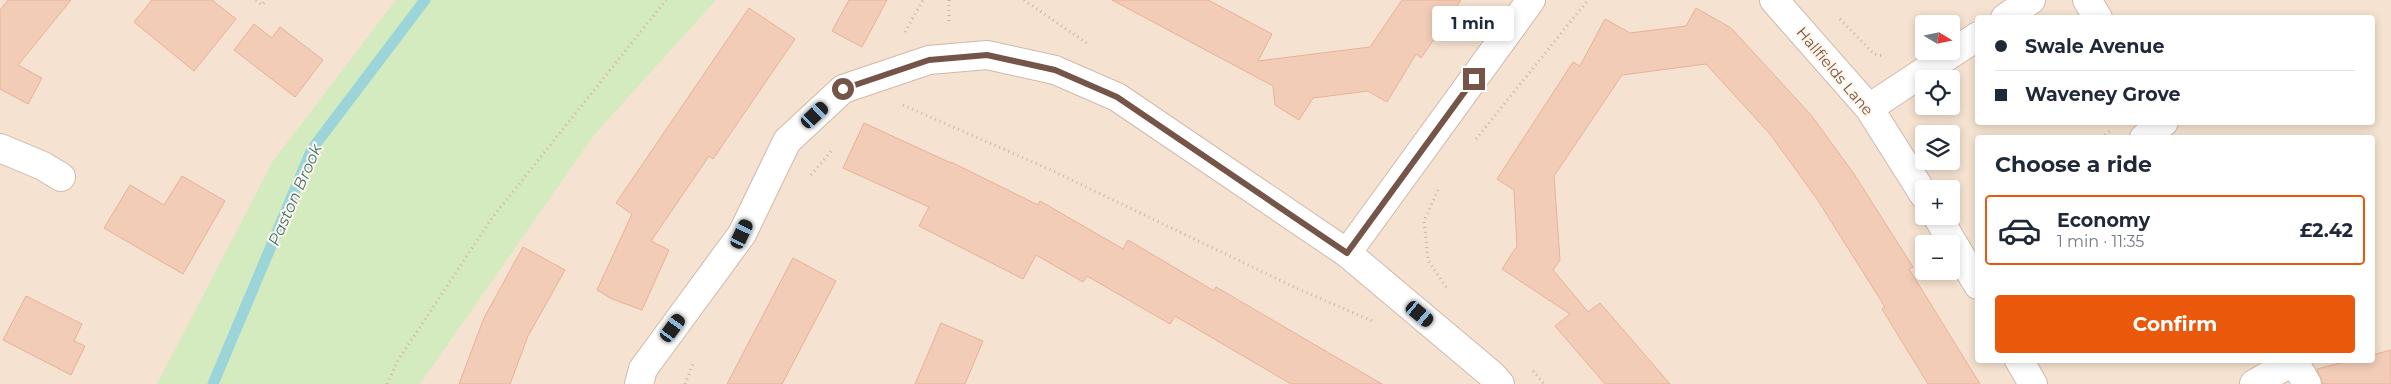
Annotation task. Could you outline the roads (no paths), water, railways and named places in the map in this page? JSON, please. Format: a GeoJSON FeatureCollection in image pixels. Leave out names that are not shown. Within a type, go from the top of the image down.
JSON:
{"type":"FeatureCollection","features":[{"type":"Feature","properties":{"kind":"street"},"geometry":{"type":"LineString","coordinates":[[1347,253],[1531,0]]}},
{"type":"Feature","properties":{"kind":"street","name":"Hallfields Lane"},"geometry":{"type":"LineString","coordinates":[[1774,0],[1869,108],[1915,181]]}},
{"type":"Feature","properties":{"kind":"street"},"geometry":{"type":"LineString","coordinates":[[2009,15],[2031,0]]}},
{"type":"Feature","properties":{"kind":"street"},"geometry":{"type":"LineString","coordinates":[[2087,0],[2096,15]]}},
{"type":"Feature","properties":{"kind":"street"},"geometry":{"type":"LineString","coordinates":[[1869,108],[1975,38]]}},
{"type":"Feature","properties":{"kind":"street"},"geometry":{"type":"LineString","coordinates":[[639,384],[643,369],[742,234],[787,142],[843,89],[929,60],[987,55],[1055,70],[1117,97],[1347,253],[1492,375],[1500,384]]}},
{"type":"Feature","properties":{"kind":"street"},"geometry":{"type":"LineString","coordinates":[[2148,135],[2161,125]]}},
{"type":"Feature","properties":{"kind":"street"},"geometry":{"type":"LineString","coordinates":[[0,148],[43,166],[61,177]]}},
{"type":"Feature","properties":{"kind":"street"},"geometry":{"type":"LineString","coordinates":[[1943,225],[1974,268]]}},
{"type":"Feature","properties":{"kind":"street"},"geometry":{"type":"LineString","coordinates":[[2021,363],[2033,384]]}},
{"type":"Feature","properties":{"kind":"street"},"geometry":{"type":"LineString","coordinates":[[2254,384],[2291,363]]}},
{"type":"Feature","properties":{"kind":"street"},"geometry":{"type":"LineString","coordinates":[[2295,363],[2307,384]]}},
{"type":"Feature","properties":{"kind":"waterway","name":"Paston Brook"},"geometry":{"type":"LineString","coordinates":[[213,384],[312,149],[425,0]]}}]}
